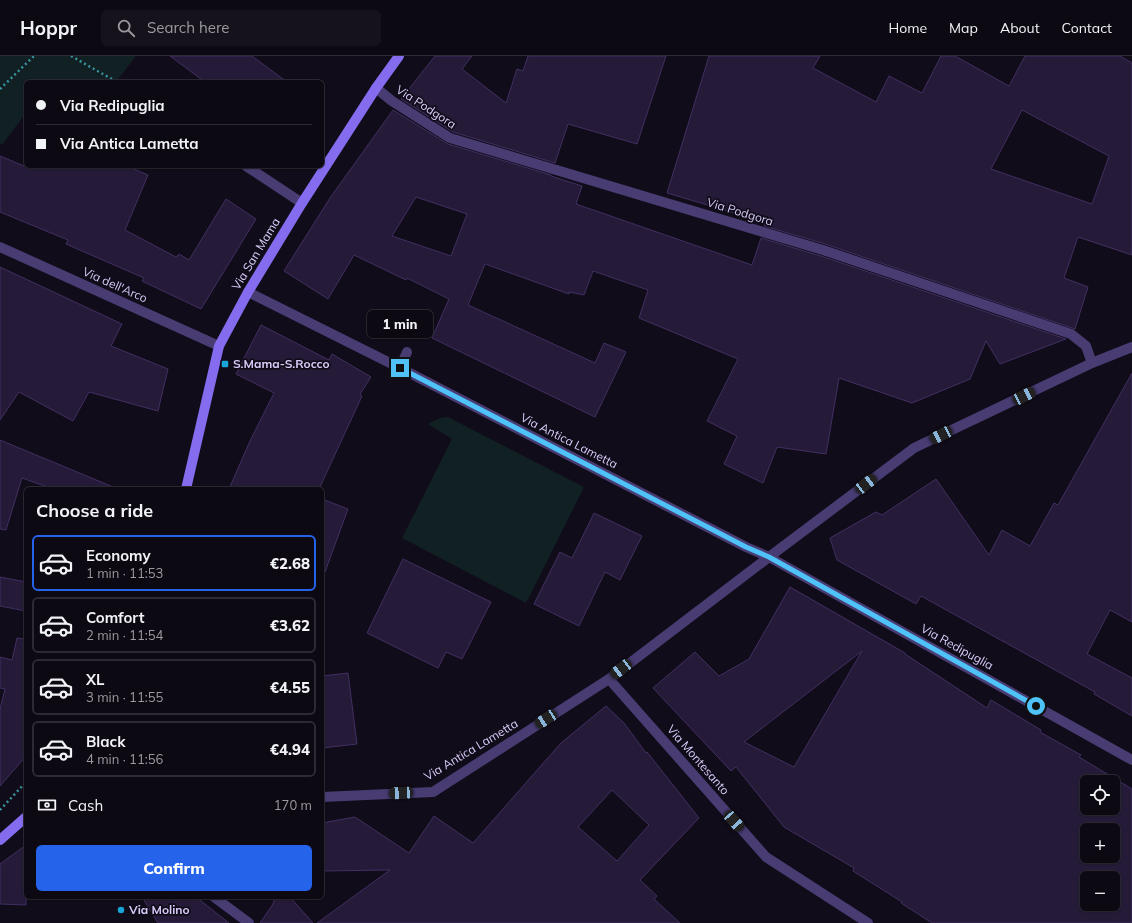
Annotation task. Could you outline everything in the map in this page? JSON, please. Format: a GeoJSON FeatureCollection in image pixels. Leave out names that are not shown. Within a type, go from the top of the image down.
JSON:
{"type":"FeatureCollection","features":[{"type":"Feature","properties":{"kind":"street","name":"Via San Mama"},"geometry":{"type":"LineString","coordinates":[[186,487],[219,346],[248,292],[302,203],[376,88],[399,56]]}},
{"type":"Feature","properties":{"kind":"street","name":"Via Podgora"},"geometry":{"type":"LineString","coordinates":[[376,88],[392,101],[450,138],[823,250],[1071,334],[1086,346],[1092,363]]}},
{"type":"Feature","properties":{"kind":"street"},"geometry":{"type":"LineString","coordinates":[[249,168],[302,203]]}},
{"type":"Feature","properties":{"kind":"street","name":"Via dell'Arco"},"geometry":{"type":"LineString","coordinates":[[0,247],[219,346]]}},
{"type":"Feature","properties":{"kind":"street","name":"Via Antica Lametta"},"geometry":{"type":"LineString","coordinates":[[248,292],[400,368],[746,547],[769,557]]}},
{"type":"Feature","properties":{"kind":"street","name":"Via Antica Lametta"},"geometry":{"type":"LineString","coordinates":[[324,797],[433,792],[609,679],[914,448],[1092,363],[1132,347]]}},
{"type":"Feature","properties":{"kind":"street"},"geometry":{"type":"LineString","coordinates":[[400,368],[407,352]]}},
{"type":"Feature","properties":{"kind":"street","name":"Via Redipuglia"},"geometry":{"type":"LineString","coordinates":[[769,557],[1132,760]]}},
{"type":"Feature","properties":{"kind":"street","name":"Via Montesanto"},"geometry":{"type":"LineString","coordinates":[[609,679],[766,857],[868,923]]}},
{"type":"Feature","properties":{"kind":"street"},"geometry":{"type":"LineString","coordinates":[[0,840],[24,819]]}},
{"type":"Feature","properties":{"kind":"street"},"geometry":{"type":"LineString","coordinates":[[217,899],[249,923]]}},
{"type":"Feature","properties":{"kind":"path"},"geometry":{"type":"LineString","coordinates":[[0,89],[34,56]]}},
{"type":"Feature","properties":{"kind":"path"},"geometry":{"type":"LineString","coordinates":[[71,56],[113,80]]}},
{"type":"Feature","properties":{"kind":"path"},"geometry":{"type":"LineString","coordinates":[[0,810],[24,784]]}},
{"type":"Feature","properties":{"kind":"shaded area"},"geometry":{"type":"Polygon","coordinates":[[[0,56],[136,56],[118,80],[24,80],[24,116],[2,145],[0,143],[0,56]]]}},
{"type":"Feature","properties":{"kind":"shaded area"},"geometry":{"type":"Polygon","coordinates":[[[448,417],[584,487],[526,603],[402,538],[452,439],[428,424],[440,418],[448,417]]]}},
{"type":"Feature","properties":{"kind":"building"},"geometry":{"type":"Polygon","coordinates":[[[170,56],[252,56],[284,80],[202,80],[170,56]]]}},
{"type":"Feature","properties":{"kind":"building"},"geometry":{"type":"Polygon","coordinates":[[[435,56],[472,56],[462,69],[506,103],[517,69],[523,71],[528,56],[666,56],[637,144],[568,124],[555,163],[453,132],[401,99],[435,56]]]}},
{"type":"Feature","properties":{"kind":"building"},"geometry":{"type":"Polygon","coordinates":[[[709,56],[820,56],[813,68],[876,102],[889,76],[922,93],[941,56],[955,56],[1009,86],[1025,56],[1120,56],[1132,63],[1132,255],[1078,237],[1064,278],[1088,287],[1075,329],[825,244],[764,226],[765,222],[667,193],[709,56]],[[1022,110],[991,169],[1092,204],[1109,156],[1022,110]]]}},
{"type":"Feature","properties":{"kind":"building"},"geometry":{"type":"Polygon","coordinates":[[[393,110],[448,144],[551,175],[582,186],[576,204],[752,265],[761,238],[821,256],[1066,339],[1000,364],[986,341],[970,379],[912,403],[839,378],[826,454],[777,447],[763,483],[724,464],[737,436],[707,421],[738,359],[639,318],[648,290],[593,271],[584,295],[569,292],[569,294],[485,264],[468,305],[595,363],[604,343],[626,352],[595,417],[432,338],[449,299],[407,278],[406,280],[354,255],[328,299],[284,271],[330,198],[393,110]],[[416,197],[392,236],[451,256],[467,214],[416,197]]]}},
{"type":"Feature","properties":{"kind":"building"},"geometry":{"type":"Polygon","coordinates":[[[0,156],[24,166],[24,168],[132,168],[148,175],[125,230],[176,257],[179,254],[189,260],[226,199],[256,219],[201,309],[142,281],[144,278],[66,244],[68,240],[0,212],[0,156]]]}},
{"type":"Feature","properties":{"kind":"building"},"geometry":{"type":"Polygon","coordinates":[[[0,267],[122,324],[111,346],[168,369],[158,411],[89,392],[73,421],[19,392],[0,420],[0,267]]]}},
{"type":"Feature","properties":{"kind":"building"},"geometry":{"type":"Polygon","coordinates":[[[261,325],[329,360],[332,354],[371,377],[360,394],[362,396],[320,487],[230,487],[250,441],[274,393],[236,374],[261,325]]]}},
{"type":"Feature","properties":{"kind":"building"},"geometry":{"type":"Polygon","coordinates":[[[1132,373],[1132,622],[1110,610],[1087,654],[1132,678],[1132,716],[1094,694],[1095,692],[921,596],[916,604],[837,560],[830,538],[876,512],[882,515],[936,479],[989,555],[1002,530],[1030,546],[1054,503],[1058,505],[1132,373]]]}},
{"type":"Feature","properties":{"kind":"building"},"geometry":{"type":"Polygon","coordinates":[[[0,440],[113,487],[47,487],[22,478],[6,530],[0,529],[0,440]]]}},
{"type":"Feature","properties":{"kind":"building"},"geometry":{"type":"Polygon","coordinates":[[[324,500],[348,509],[324,572],[324,500]]]}},
{"type":"Feature","properties":{"kind":"building"},"geometry":{"type":"Polygon","coordinates":[[[594,513],[642,536],[620,580],[605,572],[579,626],[534,604],[560,552],[572,558],[594,513]]]}},
{"type":"Feature","properties":{"kind":"building"},"geometry":{"type":"Polygon","coordinates":[[[403,559],[491,602],[462,659],[446,652],[438,668],[367,633],[403,559]]]}},
{"type":"Feature","properties":{"kind":"building"},"geometry":{"type":"Polygon","coordinates":[[[0,577],[24,582],[24,611],[0,606],[0,577]]]}},
{"type":"Feature","properties":{"kind":"building"},"geometry":{"type":"Polygon","coordinates":[[[790,587],[905,653],[987,708],[991,700],[1041,730],[1040,732],[1081,755],[1079,757],[1109,775],[1080,775],[1080,815],[1120,815],[1120,782],[1132,789],[1132,923],[932,923],[853,871],[854,868],[784,827],[736,767],[731,771],[653,688],[695,652],[719,676],[749,659],[790,587]],[[862,651],[744,742],[794,767],[862,651]]]}},
{"type":"Feature","properties":{"kind":"building"},"geometry":{"type":"Polygon","coordinates":[[[17,638],[24,639],[24,758],[0,786],[0,709],[5,689],[0,688],[0,657],[12,660],[17,638]]]}},
{"type":"Feature","properties":{"kind":"building"},"geometry":{"type":"Polygon","coordinates":[[[348,673],[357,744],[324,748],[324,676],[348,673]]]}},
{"type":"Feature","properties":{"kind":"building"},"geometry":{"type":"Polygon","coordinates":[[[606,706],[624,723],[646,753],[647,752],[699,818],[640,880],[657,896],[654,899],[680,923],[317,923],[390,870],[324,871],[324,823],[355,817],[409,853],[434,816],[473,843],[561,743],[606,706]],[[612,790],[578,827],[617,861],[649,825],[612,790]]]}},
{"type":"Feature","properties":{"kind":"building"},"geometry":{"type":"Polygon","coordinates":[[[24,846],[24,899],[26,899],[26,905],[0,904],[0,864],[24,846]]]}},
{"type":"Feature","properties":{"kind":"building"},"geometry":{"type":"Polygon","coordinates":[[[143,899],[199,899],[229,923],[158,923],[143,899]]]}},
{"type":"Feature","properties":{"kind":"building"},"geometry":{"type":"Polygon","coordinates":[[[274,899],[292,899],[313,923],[260,923],[273,904],[274,899]]]}},
{"type":"Feature","properties":{"kind":"place","name":"S.Mama-S.Rocco"},"geometry":{"type":"Point","coordinates":[225,364]}},
{"type":"Feature","properties":{"kind":"place","name":"Via Molino"},"geometry":{"type":"Point","coordinates":[121,910]}},
{"type":"Feature","properties":{"kind":"route"},"geometry":{"type":"LineString","coordinates":[[400,368],[746,547],[769,557],[1036,706]]}}]}
